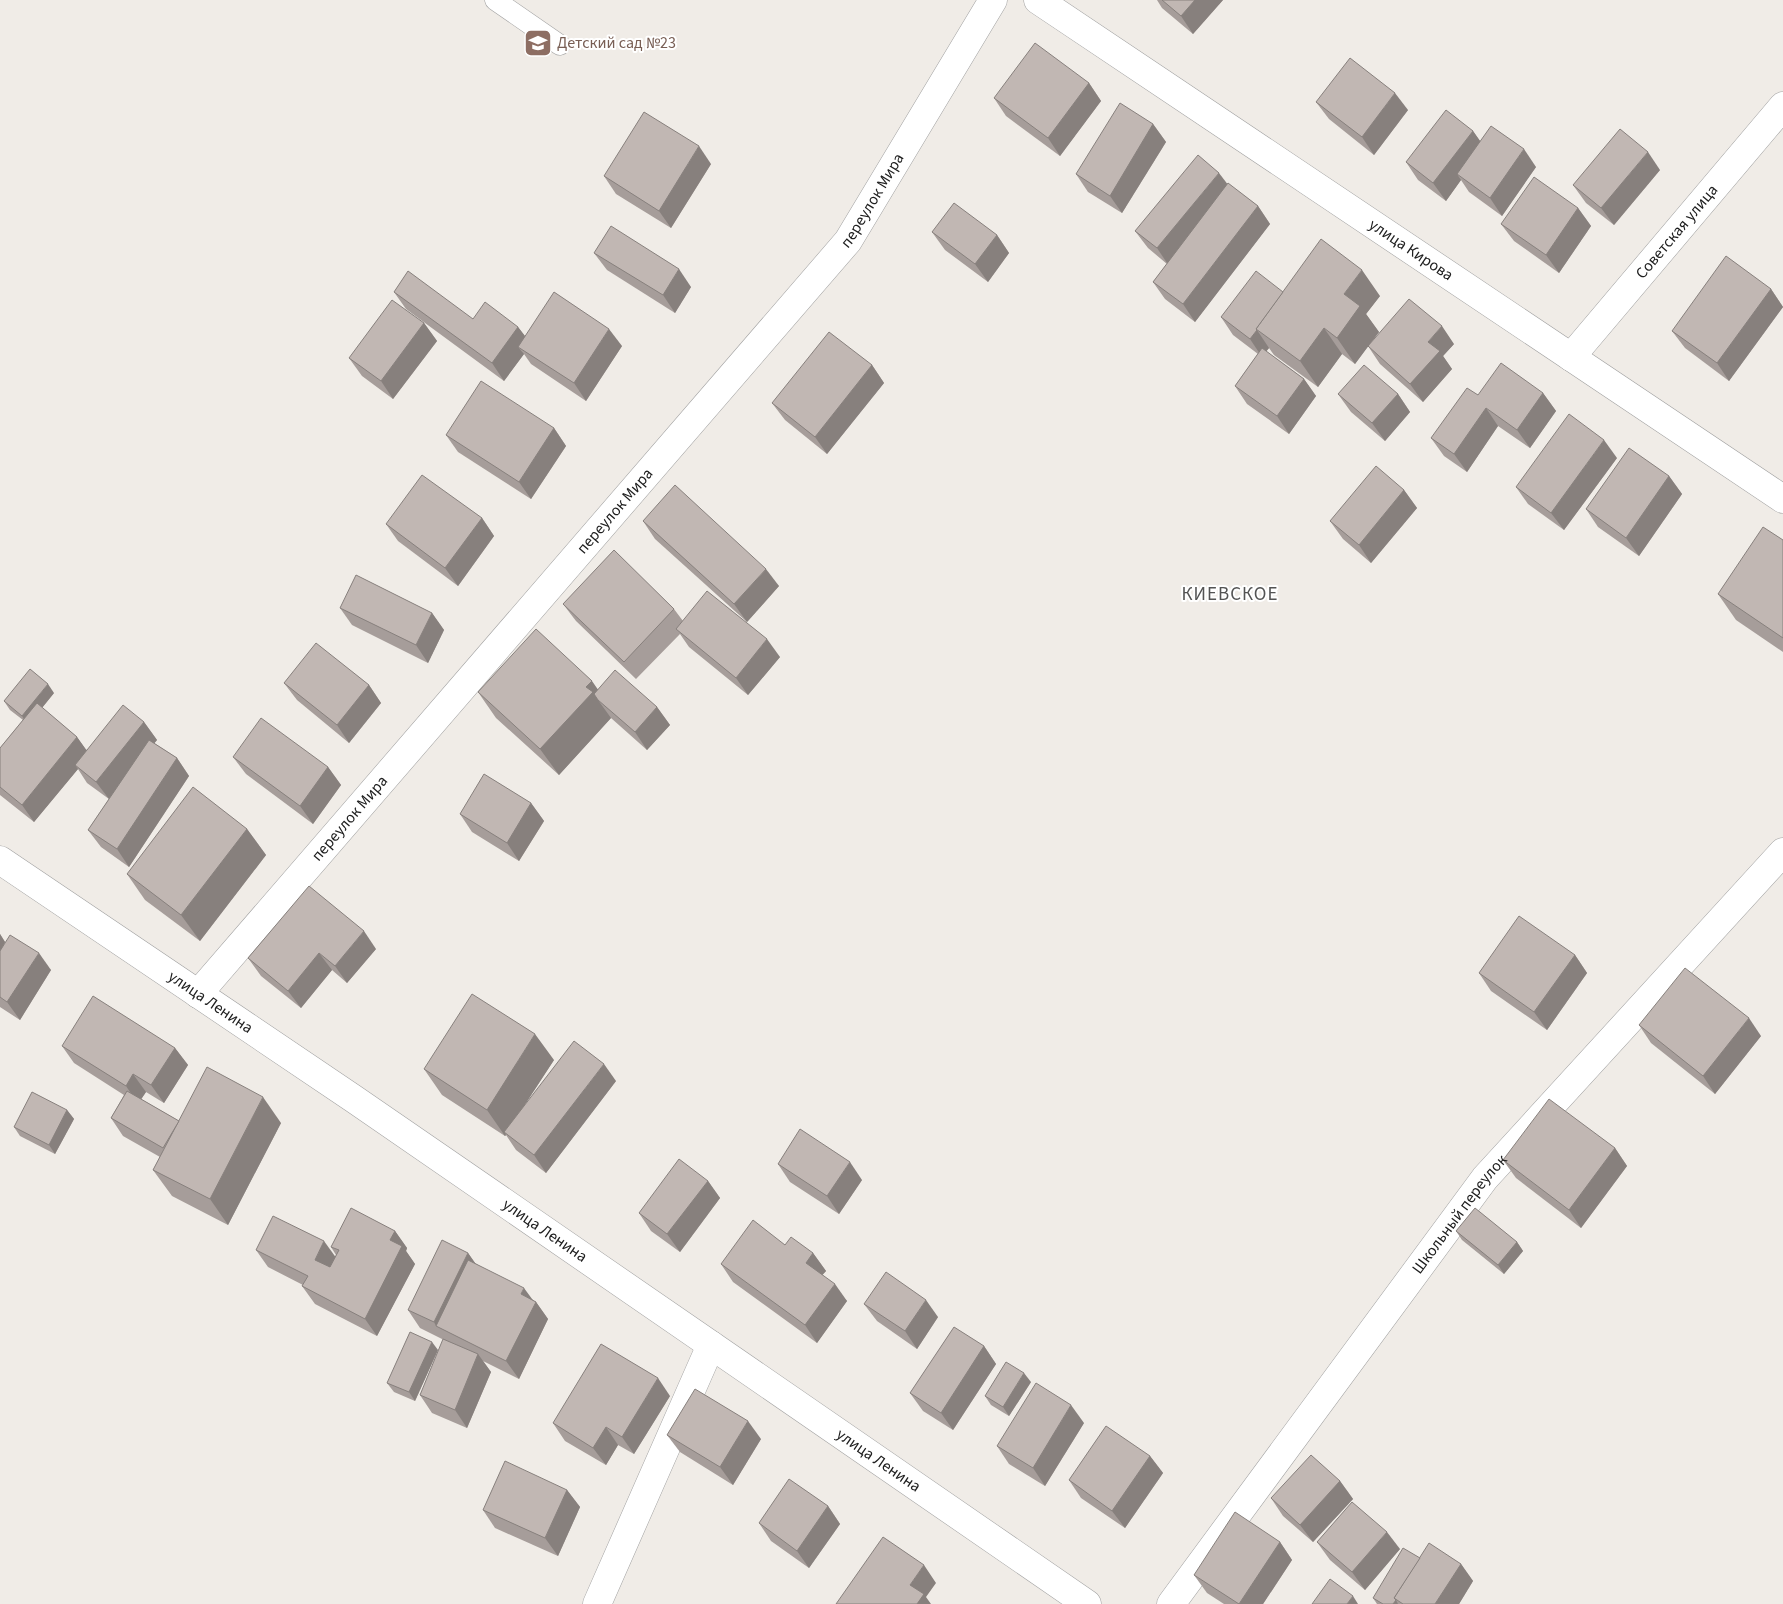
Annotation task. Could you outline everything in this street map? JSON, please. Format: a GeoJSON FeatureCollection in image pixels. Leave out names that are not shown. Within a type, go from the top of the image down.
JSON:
{"type":"FeatureCollection","features":[{"type":"Feature","properties":{"kind":"street","name":"переулок Мира"},"geometry":{"type":"LineString","coordinates":[[198,994],[848,241],[993,0]]}},
{"type":"Feature","properties":{"kind":"street","name":"улица Кирова"},"geometry":{"type":"LineString","coordinates":[[1038,0],[1783,499]]}},
{"type":"Feature","properties":{"kind":"street","name":"Советская улица"},"geometry":{"type":"LineString","coordinates":[[1570,357],[1783,106]]}},
{"type":"Feature","properties":{"kind":"street","name":"Школьный переулок"},"geometry":{"type":"LineString","coordinates":[[1171,1604],[1486,1178],[1783,852]]}},
{"type":"Feature","properties":{"kind":"street","name":"улица Ленина"},"geometry":{"type":"LineString","coordinates":[[0,860],[1087,1604]]}},
{"type":"Feature","properties":{"kind":"street"},"geometry":{"type":"LineString","coordinates":[[597,1604],[711,1345]]}},
{"type":"Feature","properties":{"kind":"lane"},"geometry":{"type":"LineString","coordinates":[[495,0],[560,45]]}},
{"type":"Feature","properties":{"kind":"building"},"geometry":{"type":"Polygon","coordinates":[[[1162,0],[1195,0],[1181,16],[1162,0]]]}},
{"type":"Feature","properties":{"kind":"building"},"geometry":{"type":"Polygon","coordinates":[[[1035,43],[1089,83],[1048,138],[994,98],[1035,43]]]}},
{"type":"Feature","properties":{"kind":"building"},"geometry":{"type":"Polygon","coordinates":[[[1350,58],[1395,93],[1362,137],[1316,102],[1350,58]]]}},
{"type":"Feature","properties":{"kind":"building"},"geometry":{"type":"Polygon","coordinates":[[[1120,103],[1153,124],[1110,196],[1076,174],[1120,103]]]}},
{"type":"Feature","properties":{"kind":"building"},"geometry":{"type":"Polygon","coordinates":[[[1446,110],[1473,131],[1433,183],[1406,162],[1446,110]]]}},
{"type":"Feature","properties":{"kind":"building"},"geometry":{"type":"Polygon","coordinates":[[[644,112],[699,146],[659,211],[604,176],[644,112]]]}},
{"type":"Feature","properties":{"kind":"building"},"geometry":{"type":"Polygon","coordinates":[[[1491,126],[1524,149],[1490,198],[1457,174],[1491,126]]]}},
{"type":"Feature","properties":{"kind":"building"},"geometry":{"type":"Polygon","coordinates":[[[1620,129],[1648,152],[1601,208],[1573,185],[1620,129]]]}},
{"type":"Feature","properties":{"kind":"building"},"geometry":{"type":"Polygon","coordinates":[[[1198,155],[1219,173],[1157,248],[1135,231],[1198,155]]]}},
{"type":"Feature","properties":{"kind":"building"},"geometry":{"type":"Polygon","coordinates":[[[1534,177],[1578,208],[1546,255],[1501,224],[1534,177]]]}},
{"type":"Feature","properties":{"kind":"building"},"geometry":{"type":"Polygon","coordinates":[[[1228,183],[1258,206],[1183,304],[1153,282],[1228,183]]]}},
{"type":"Feature","properties":{"kind":"building"},"geometry":{"type":"Polygon","coordinates":[[[954,203],[997,235],[975,264],[932,232],[954,203]]]}},
{"type":"Feature","properties":{"kind":"building"},"geometry":{"type":"Polygon","coordinates":[[[611,226],[679,269],[663,295],[594,253],[611,226]]]}},
{"type":"Feature","properties":{"kind":"building"},"geometry":{"type":"Polygon","coordinates":[[[1321,239],[1362,270],[1344,294],[1360,306],[1337,338],[1324,328],[1300,361],[1256,329],[1321,239]]]}},
{"type":"Feature","properties":{"kind":"building"},"geometry":{"type":"Polygon","coordinates":[[[1726,256],[1771,289],[1717,363],[1672,331],[1726,256]]]}},
{"type":"Feature","properties":{"kind":"building"},"geometry":{"type":"Polygon","coordinates":[[[408,271],[473,319],[485,302],[518,327],[492,363],[394,292],[408,271]]]}},
{"type":"Feature","properties":{"kind":"building"},"geometry":{"type":"Polygon","coordinates":[[[1256,271],[1283,292],[1250,339],[1221,317],[1256,271]]]}},
{"type":"Feature","properties":{"kind":"building"},"geometry":{"type":"Polygon","coordinates":[[[554,292],[609,329],[574,383],[518,347],[554,292]]]}},
{"type":"Feature","properties":{"kind":"building"},"geometry":{"type":"Polygon","coordinates":[[[1409,299],[1442,326],[1428,342],[1440,351],[1410,384],[1368,346],[1409,299]]]}},
{"type":"Feature","properties":{"kind":"building"},"geometry":{"type":"Polygon","coordinates":[[[392,300],[424,323],[381,381],[349,358],[392,300]]]}},
{"type":"Feature","properties":{"kind":"building"},"geometry":{"type":"Polygon","coordinates":[[[829,332],[872,365],[815,437],[772,403],[829,332]]]}},
{"type":"Feature","properties":{"kind":"building"},"geometry":{"type":"Polygon","coordinates":[[[1262,348],[1304,379],[1277,416],[1235,386],[1262,348]]]}},
{"type":"Feature","properties":{"kind":"building"},"geometry":{"type":"Polygon","coordinates":[[[1501,363],[1543,393],[1517,430],[1486,408],[1454,454],[1431,438],[1467,388],[1478,395],[1501,363]]]}},
{"type":"Feature","properties":{"kind":"building"},"geometry":{"type":"Polygon","coordinates":[[[1364,365],[1398,394],[1372,423],[1338,394],[1364,365]]]}},
{"type":"Feature","properties":{"kind":"building"},"geometry":{"type":"Polygon","coordinates":[[[481,381],[554,428],[519,482],[446,435],[481,381]]]}},
{"type":"Feature","properties":{"kind":"building"},"geometry":{"type":"Polygon","coordinates":[[[1569,414],[1604,440],[1551,513],[1516,487],[1569,414]]]}},
{"type":"Feature","properties":{"kind":"building"},"geometry":{"type":"Polygon","coordinates":[[[1629,448],[1669,476],[1626,538],[1586,509],[1629,448]]]}},
{"type":"Feature","properties":{"kind":"building"},"geometry":{"type":"Polygon","coordinates":[[[1376,466],[1404,490],[1359,545],[1330,521],[1376,466]]]}},
{"type":"Feature","properties":{"kind":"building"},"geometry":{"type":"Polygon","coordinates":[[[422,475],[482,518],[445,568],[386,524],[422,475]]]}},
{"type":"Feature","properties":{"kind":"building"},"geometry":{"type":"Polygon","coordinates":[[[675,485],[766,569],[734,604],[643,521],[675,485]]]}},
{"type":"Feature","properties":{"kind":"building"},"geometry":{"type":"Polygon","coordinates":[[[1763,527],[1783,540],[1783,638],[1718,594],[1763,527]]]}},
{"type":"Feature","properties":{"kind":"building"},"geometry":{"type":"Polygon","coordinates":[[[614,550],[674,609],[624,662],[563,604],[614,550]]]}},
{"type":"Feature","properties":{"kind":"building"},"geometry":{"type":"Polygon","coordinates":[[[356,575],[432,613],[416,645],[340,608],[356,575]]]}},
{"type":"Feature","properties":{"kind":"building"},"geometry":{"type":"Polygon","coordinates":[[[707,591],[767,639],[736,678],[676,629],[707,591]]]}},
{"type":"Feature","properties":{"kind":"building"},"geometry":{"type":"Polygon","coordinates":[[[536,629],[592,681],[586,687],[593,692],[540,749],[478,692],[536,629]]]}},
{"type":"Feature","properties":{"kind":"building"},"geometry":{"type":"Polygon","coordinates":[[[316,643],[369,685],[337,725],[284,683],[316,643]]]}},
{"type":"Feature","properties":{"kind":"building"},"geometry":{"type":"Polygon","coordinates":[[[30,669],[48,684],[22,716],[4,701],[30,669]]]}},
{"type":"Feature","properties":{"kind":"building"},"geometry":{"type":"Polygon","coordinates":[[[615,670],[657,707],[635,732],[598,700],[594,694],[615,670]]]}},
{"type":"Feature","properties":{"kind":"building"},"geometry":{"type":"Polygon","coordinates":[[[37,703],[77,737],[22,805],[0,787],[0,748],[37,703]]]}},
{"type":"Feature","properties":{"kind":"building"},"geometry":{"type":"Polygon","coordinates":[[[123,705],[144,722],[96,782],[75,765],[123,705]]]}},
{"type":"Feature","properties":{"kind":"building"},"geometry":{"type":"Polygon","coordinates":[[[261,718],[328,767],[300,806],[233,757],[261,718]]]}},
{"type":"Feature","properties":{"kind":"building"},"geometry":{"type":"Polygon","coordinates":[[[149,740],[177,758],[117,849],[88,830],[149,740]]]}},
{"type":"Feature","properties":{"kind":"building"},"geometry":{"type":"Polygon","coordinates":[[[484,774],[531,803],[507,843],[460,814],[484,774]]]}},
{"type":"Feature","properties":{"kind":"building"},"geometry":{"type":"Polygon","coordinates":[[[193,787],[247,829],[181,915],[127,874],[193,787]]]}},
{"type":"Feature","properties":{"kind":"building"},"geometry":{"type":"Polygon","coordinates":[[[309,886],[364,931],[335,966],[319,953],[288,991],[248,958],[309,886]]]}},
{"type":"Feature","properties":{"kind":"building"},"geometry":{"type":"Polygon","coordinates":[[[1519,916],[1575,955],[1534,1012],[1479,973],[1519,916]]]}},
{"type":"Feature","properties":{"kind":"building"},"geometry":{"type":"Polygon","coordinates":[[[10,935],[39,953],[7,1002],[0,997],[0,951],[10,935]]]}},
{"type":"Feature","properties":{"kind":"building"},"geometry":{"type":"Polygon","coordinates":[[[1685,968],[1749,1018],[1703,1076],[1639,1025],[1685,968]]]}},
{"type":"Feature","properties":{"kind":"building"},"geometry":{"type":"Polygon","coordinates":[[[472,994],[535,1034],[487,1110],[424,1069],[472,994]]]}},
{"type":"Feature","properties":{"kind":"building"},"geometry":{"type":"Polygon","coordinates":[[[93,996],[175,1048],[151,1085],[133,1074],[126,1086],[62,1046],[93,996]]]}},
{"type":"Feature","properties":{"kind":"building"},"geometry":{"type":"Polygon","coordinates":[[[574,1041],[604,1064],[534,1155],[504,1132],[574,1041]]]}},
{"type":"Feature","properties":{"kind":"building"},"geometry":{"type":"Polygon","coordinates":[[[207,1067],[263,1097],[210,1199],[153,1170],[207,1067]]]}},
{"type":"Feature","properties":{"kind":"building"},"geometry":{"type":"Polygon","coordinates":[[[127,1091],[179,1121],[163,1148],[111,1118],[127,1091]]]}},
{"type":"Feature","properties":{"kind":"building"},"geometry":{"type":"Polygon","coordinates":[[[32,1092],[67,1110],[49,1145],[14,1127],[32,1092]]]}},
{"type":"Feature","properties":{"kind":"building"},"geometry":{"type":"Polygon","coordinates":[[[1549,1099],[1615,1148],[1569,1210],[1503,1160],[1549,1099]]]}},
{"type":"Feature","properties":{"kind":"building"},"geometry":{"type":"Polygon","coordinates":[[[800,1129],[850,1162],[827,1196],[778,1164],[800,1129]]]}},
{"type":"Feature","properties":{"kind":"building"},"geometry":{"type":"Polygon","coordinates":[[[679,1159],[708,1181],[667,1234],[639,1213],[679,1159]]]}},
{"type":"Feature","properties":{"kind":"building"},"geometry":{"type":"Polygon","coordinates":[[[351,1208],[395,1231],[390,1240],[402,1246],[365,1319],[302,1286],[308,1276],[256,1250],[273,1216],[324,1241],[315,1260],[330,1267],[339,1250],[331,1247],[351,1208]]]}},
{"type":"Feature","properties":{"kind":"building"},"geometry":{"type":"Polygon","coordinates":[[[1475,1208],[1517,1242],[1498,1265],[1456,1231],[1475,1208]]]}},
{"type":"Feature","properties":{"kind":"building"},"geometry":{"type":"Polygon","coordinates":[[[753,1220],[785,1245],[791,1237],[813,1253],[806,1263],[835,1284],[805,1325],[721,1264],[753,1220]]]}},
{"type":"Feature","properties":{"kind":"building"},"geometry":{"type":"Polygon","coordinates":[[[442,1240],[468,1253],[434,1322],[408,1310],[442,1240]]]}},
{"type":"Feature","properties":{"kind":"building"},"geometry":{"type":"Polygon","coordinates":[[[468,1260],[524,1288],[521,1294],[536,1302],[506,1361],[436,1326],[468,1260]]]}},
{"type":"Feature","properties":{"kind":"building"},"geometry":{"type":"Polygon","coordinates":[[[886,1272],[926,1300],[905,1331],[864,1304],[886,1272]]]}},
{"type":"Feature","properties":{"kind":"building"},"geometry":{"type":"Polygon","coordinates":[[[954,1327],[984,1346],[941,1413],[910,1393],[954,1327]]]}},
{"type":"Feature","properties":{"kind":"building"},"geometry":{"type":"Polygon","coordinates":[[[410,1332],[432,1342],[409,1392],[387,1383],[410,1332]]]}},
{"type":"Feature","properties":{"kind":"building"},"geometry":{"type":"Polygon","coordinates":[[[443,1339],[478,1354],[455,1410],[420,1395],[443,1339]]]}},
{"type":"Feature","properties":{"kind":"building"},"geometry":{"type":"Polygon","coordinates":[[[601,1344],[658,1378],[622,1437],[606,1427],[593,1448],[553,1423],[601,1344]]]}},
{"type":"Feature","properties":{"kind":"building"},"geometry":{"type":"Polygon","coordinates":[[[1006,1362],[1024,1373],[1003,1407],[985,1396],[1006,1362]]]}},
{"type":"Feature","properties":{"kind":"building"},"geometry":{"type":"Polygon","coordinates":[[[1036,1383],[1071,1405],[1033,1468],[997,1446],[1036,1383]]]}},
{"type":"Feature","properties":{"kind":"building"},"geometry":{"type":"Polygon","coordinates":[[[695,1389],[748,1421],[720,1467],[667,1435],[695,1389]]]}},
{"type":"Feature","properties":{"kind":"building"},"geometry":{"type":"Polygon","coordinates":[[[1106,1426],[1150,1456],[1112,1511],[1069,1480],[1106,1426]]]}},
{"type":"Feature","properties":{"kind":"building"},"geometry":{"type":"Polygon","coordinates":[[[1311,1455],[1340,1481],[1300,1525],[1271,1498],[1311,1455]]]}},
{"type":"Feature","properties":{"kind":"building"},"geometry":{"type":"Polygon","coordinates":[[[505,1461],[567,1490],[545,1538],[483,1510],[505,1461]]]}},
{"type":"Feature","properties":{"kind":"building"},"geometry":{"type":"Polygon","coordinates":[[[789,1479],[828,1506],[797,1551],[759,1523],[789,1479]]]}},
{"type":"Feature","properties":{"kind":"building"},"geometry":{"type":"Polygon","coordinates":[[[1352,1502],[1387,1532],[1352,1572],[1317,1542],[1352,1502]]]}},
{"type":"Feature","properties":{"kind":"building"},"geometry":{"type":"Polygon","coordinates":[[[1235,1512],[1280,1542],[1239,1604],[1194,1575],[1235,1512]]]}},
{"type":"Feature","properties":{"kind":"building"},"geometry":{"type":"Polygon","coordinates":[[[883,1537],[924,1565],[910,1585],[924,1594],[917,1604],[836,1604],[883,1537]]]}},
{"type":"Feature","properties":{"kind":"building"},"geometry":{"type":"Polygon","coordinates":[[[1429,1543],[1461,1564],[1435,1604],[1403,1604],[1394,1598],[1429,1543]]]}},
{"type":"Feature","properties":{"kind":"building"},"geometry":{"type":"Polygon","coordinates":[[[1403,1548],[1420,1558],[1394,1598],[1396,1600],[1393,1604],[1383,1604],[1373,1598],[1403,1548]]]}},
{"type":"Feature","properties":{"kind":"building"},"geometry":{"type":"Polygon","coordinates":[[[1330,1579],[1353,1596],[1347,1604],[1312,1604],[1330,1579]]]}},
{"type":"Feature","properties":{"kind":"place","name":"Детский сад №23"},"geometry":{"type":"Point","coordinates":[538,43]}},
{"type":"Feature","properties":{"kind":"district","name":"КИЕВСКОЕ"},"geometry":{"type":"Point","coordinates":[1230,594]}}]}
